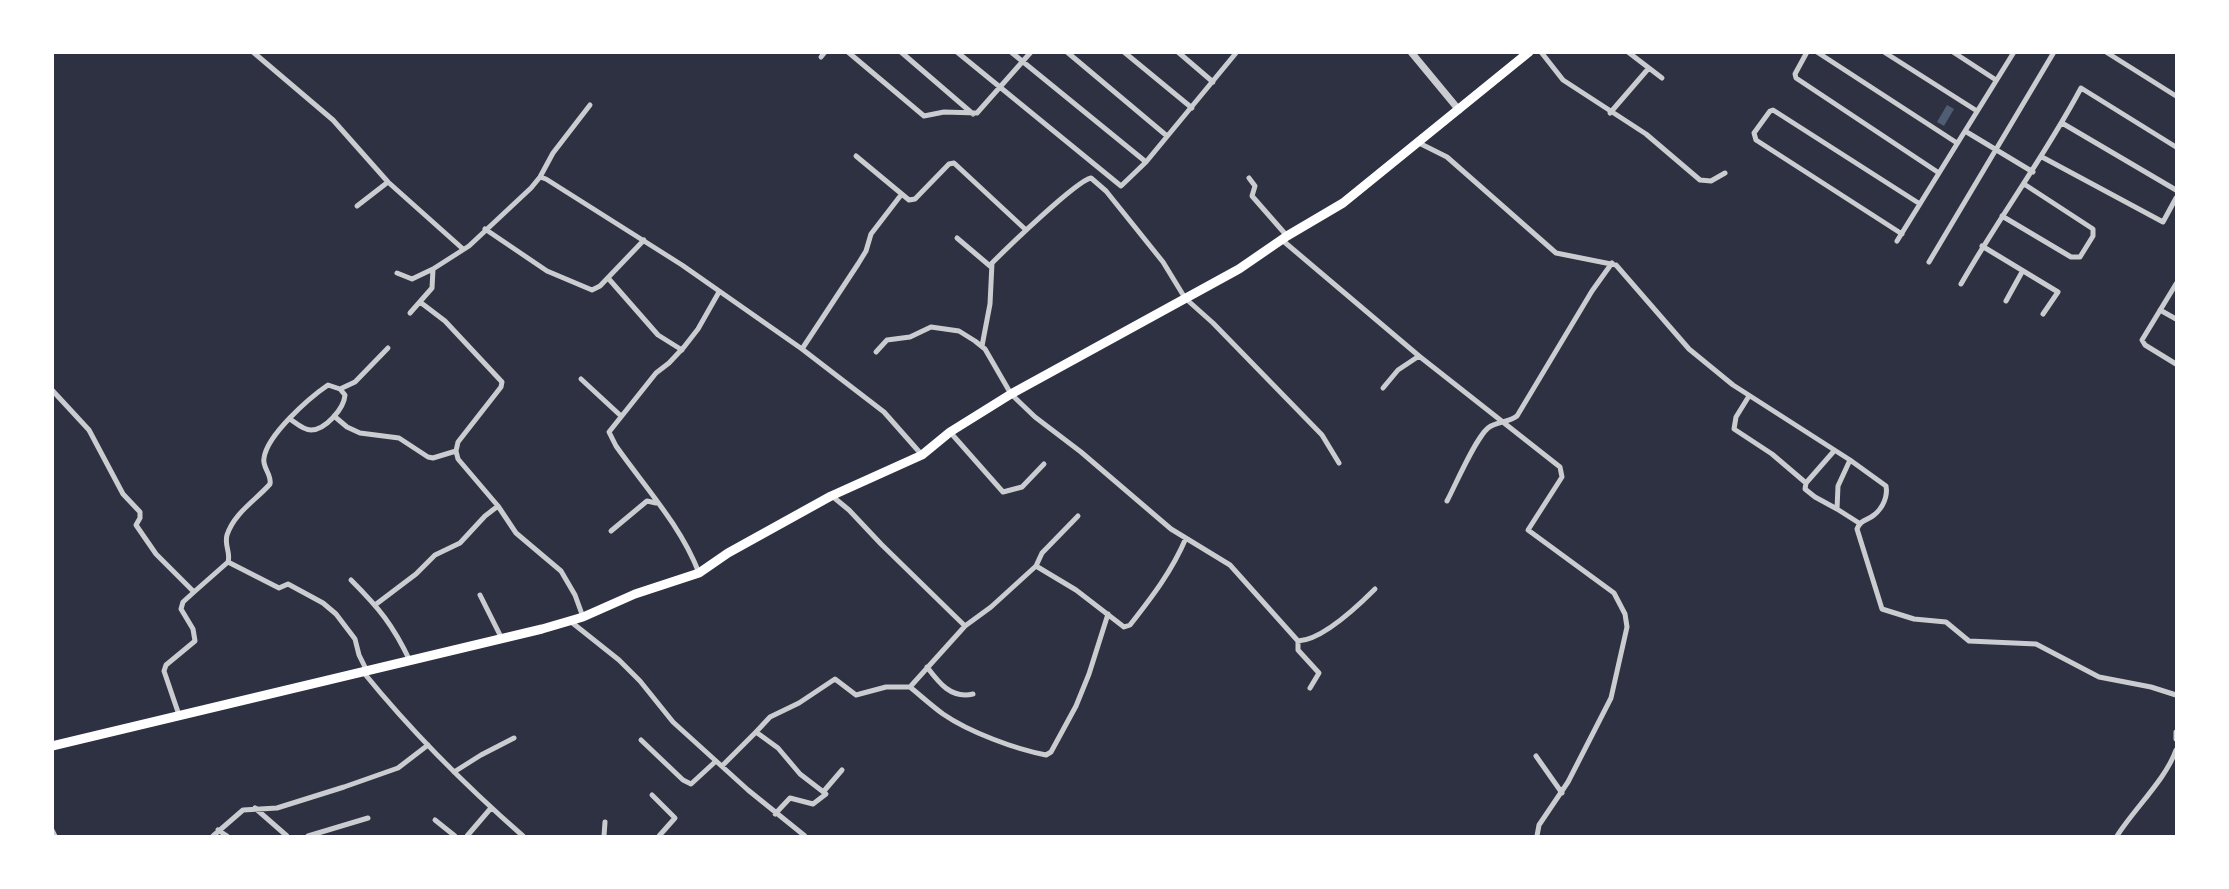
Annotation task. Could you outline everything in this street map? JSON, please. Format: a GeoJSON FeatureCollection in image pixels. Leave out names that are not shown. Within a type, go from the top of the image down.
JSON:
{"type":"FeatureCollection","features":[{"type":"Feature","properties":{"kind":"main road"},"geometry":{"type":"LineString","coordinates":[[52,746],[502,640],[583,617],[636,594],[698,574],[728,553],[831,496],[922,455],[950,432],[1011,394],[1239,269],[1284,238],[1343,204],[1416,142],[1459,110],[1529,52]]}},
{"type":"Feature","properties":{"kind":"street"},"geometry":{"type":"LineString","coordinates":[[253,52],[333,120],[388,182],[463,249]]}},
{"type":"Feature","properties":{"kind":"street"},"geometry":{"type":"LineString","coordinates":[[848,52],[924,116],[944,112],[973,114],[985,107],[1031,52]]}},
{"type":"Feature","properties":{"kind":"street"},"geometry":{"type":"LineString","coordinates":[[901,52],[973,114]]}},
{"type":"Feature","properties":{"kind":"street"},"geometry":{"type":"LineString","coordinates":[[956,52],[1121,186],[1146,162],[1237,53]]}},
{"type":"Feature","properties":{"kind":"street"},"geometry":{"type":"LineString","coordinates":[[1011,52],[1146,162]]}},
{"type":"Feature","properties":{"kind":"street"},"geometry":{"type":"LineString","coordinates":[[1067,52],[1166,136]]}},
{"type":"Feature","properties":{"kind":"street"},"geometry":{"type":"LineString","coordinates":[[1124,52],[1192,108]]}},
{"type":"Feature","properties":{"kind":"street"},"geometry":{"type":"LineString","coordinates":[[1178,52],[1213,82]]}},
{"type":"Feature","properties":{"kind":"street"},"geometry":{"type":"LineString","coordinates":[[1412,52],[1459,110]]}},
{"type":"Feature","properties":{"kind":"street"},"geometry":{"type":"LineString","coordinates":[[1540,52],[1563,80],[1610,113],[1646,134],[1700,180],[1711,181],[1725,173]]}},
{"type":"Feature","properties":{"kind":"street"},"geometry":{"type":"LineString","coordinates":[[1628,52],[1662,78]]}},
{"type":"Feature","properties":{"kind":"street"},"geometry":{"type":"LineString","coordinates":[[1807,52],[1795,74],[1796,78],[1939,173]]}},
{"type":"Feature","properties":{"kind":"street"},"geometry":{"type":"LineString","coordinates":[[1817,52],[1957,143]]}},
{"type":"Feature","properties":{"kind":"street"},"geometry":{"type":"LineString","coordinates":[[1884,52],[1977,112]]}},
{"type":"Feature","properties":{"kind":"street"},"geometry":{"type":"LineString","coordinates":[[1953,52],[1996,80]]}},
{"type":"Feature","properties":{"kind":"street"},"geometry":{"type":"LineString","coordinates":[[1897,241],[2014,52]]}},
{"type":"Feature","properties":{"kind":"street"},"geometry":{"type":"LineString","coordinates":[[1929,262],[2054,52]]}},
{"type":"Feature","properties":{"kind":"street"},"geometry":{"type":"LineString","coordinates":[[2106,52],[2176,96]]}},
{"type":"Feature","properties":{"kind":"street"},"geometry":{"type":"LineString","coordinates":[[1610,113],[1648,69]]}},
{"type":"Feature","properties":{"kind":"street"},"geometry":{"type":"LineString","coordinates":[[1961,284],[1982,246],[2033,172],[2081,88],[2176,147]]}},
{"type":"Feature","properties":{"kind":"street"},"geometry":{"type":"LineString","coordinates":[[397,273],[412,279],[432,269],[463,249],[540,177],[553,153],[590,105]]}},
{"type":"Feature","properties":{"kind":"street"},"geometry":{"type":"LineString","coordinates":[[1902,234],[1756,140],[1754,133],[1770,111],[1776,111],[1920,204]]}},
{"type":"Feature","properties":{"kind":"street"},"geometry":{"type":"LineString","coordinates":[[2062,123],[2176,190]]}},
{"type":"Feature","properties":{"kind":"street"},"geometry":{"type":"LineString","coordinates":[[1966,131],[1997,148],[2033,172]]}},
{"type":"Feature","properties":{"kind":"street"},"geometry":{"type":"LineString","coordinates":[[1416,142],[1446,157],[1556,253],[1612,263],[1690,349],[1732,385],[1834,452],[1850,460],[1886,486],[1885,500],[1874,515],[1865,518],[1856,529],[1881,608],[1914,619],[1946,622],[1969,641],[2036,644],[2099,677],[2151,687],[2176,695]]}},
{"type":"Feature","properties":{"kind":"street"},"geometry":{"type":"LineString","coordinates":[[856,156],[909,200],[915,199],[949,164],[954,163],[1026,230]]}},
{"type":"Feature","properties":{"kind":"street"},"geometry":{"type":"LineString","coordinates":[[2042,157],[2162,222],[2176,198]]}},
{"type":"Feature","properties":{"kind":"street"},"geometry":{"type":"LineString","coordinates":[[540,177],[644,240],[802,349],[884,412],[922,455]]}},
{"type":"Feature","properties":{"kind":"street"},"geometry":{"type":"LineString","coordinates":[[982,346],[990,304],[990,266],[1026,230],[1079,185],[1091,178],[1106,191],[1162,262],[1185,298],[1213,323],[1322,435],[1339,462]]}},
{"type":"Feature","properties":{"kind":"street"},"geometry":{"type":"LineString","coordinates":[[1249,178],[1256,188],[1252,196],[1284,238],[1419,356],[1558,465],[1562,471],[1562,477],[1530,524],[1530,532],[1614,593],[1625,614],[1627,627],[1611,698],[1562,793],[1539,825],[1537,836]]}},
{"type":"Feature","properties":{"kind":"street"},"geometry":{"type":"LineString","coordinates":[[357,206],[388,182]]}},
{"type":"Feature","properties":{"kind":"street"},"geometry":{"type":"LineString","coordinates":[[2002,216],[2071,257],[2080,257],[2093,236],[2093,229],[2024,184]]}},
{"type":"Feature","properties":{"kind":"street"},"geometry":{"type":"LineString","coordinates":[[802,349],[866,251],[871,234],[902,195]]}},
{"type":"Feature","properties":{"kind":"street"},"geometry":{"type":"LineString","coordinates":[[485,229],[547,271],[585,288],[596,289],[644,240]]}},
{"type":"Feature","properties":{"kind":"street"},"geometry":{"type":"LineString","coordinates":[[957,238],[990,266]]}},
{"type":"Feature","properties":{"kind":"street"},"geometry":{"type":"LineString","coordinates":[[1982,246],[2022,272],[2058,292],[2043,314]]}},
{"type":"Feature","properties":{"kind":"street"},"geometry":{"type":"LineString","coordinates":[[1447,501],[1484,432],[1496,423],[1505,422],[1517,416],[1592,291],[1612,263]]}},
{"type":"Feature","properties":{"kind":"street"},"geometry":{"type":"LineString","coordinates":[[410,313],[432,288],[432,269]]}},
{"type":"Feature","properties":{"kind":"street"},"geometry":{"type":"LineString","coordinates":[[2006,301],[2022,272]]}},
{"type":"Feature","properties":{"kind":"street"},"geometry":{"type":"LineString","coordinates":[[608,278],[658,335],[682,350]]}},
{"type":"Feature","properties":{"kind":"street"},"geometry":{"type":"LineString","coordinates":[[2176,284],[2147,331],[2143,342],[2176,364]]}},
{"type":"Feature","properties":{"kind":"street"},"geometry":{"type":"LineString","coordinates":[[698,574],[690,550],[680,533],[610,437],[609,432],[656,372],[669,363],[682,350],[698,329],[719,292]]}},
{"type":"Feature","properties":{"kind":"street"},"geometry":{"type":"LineString","coordinates":[[420,302],[445,322],[502,382],[458,442],[456,451],[458,459],[498,506],[516,533],[560,571],[575,596],[583,617]]}},
{"type":"Feature","properties":{"kind":"street"},"geometry":{"type":"LineString","coordinates":[[2160,310],[2176,320]]}},
{"type":"Feature","properties":{"kind":"street"},"geometry":{"type":"LineString","coordinates":[[876,352],[887,340],[910,337],[931,327],[958,331],[982,346],[996,365],[1011,394],[1171,529],[1230,565],[1298,641],[1298,650],[1319,673],[1310,688]]}},
{"type":"Feature","properties":{"kind":"street"},"geometry":{"type":"LineString","coordinates":[[340,389],[355,382],[388,348]]}},
{"type":"Feature","properties":{"kind":"street"},"geometry":{"type":"LineString","coordinates":[[1383,388],[1398,370],[1419,356]]}},
{"type":"Feature","properties":{"kind":"street"},"geometry":{"type":"LineString","coordinates":[[581,379],[622,416]]}},
{"type":"Feature","properties":{"kind":"street"},"geometry":{"type":"LineString","coordinates":[[228,562],[226,541],[236,518],[270,484],[271,480],[263,460],[265,451],[290,419],[328,385],[340,389],[345,395],[344,402],[334,416],[319,428],[310,430],[290,419]]}},
{"type":"Feature","properties":{"kind":"street"},"geometry":{"type":"LineString","coordinates":[[52,390],[89,430],[123,494],[140,512],[140,518],[136,525],[146,543],[194,592]]}},
{"type":"Feature","properties":{"kind":"street"},"geometry":{"type":"LineString","coordinates":[[1749,396],[1736,417],[1734,429],[1772,454],[1806,483]]}},
{"type":"Feature","properties":{"kind":"street"},"geometry":{"type":"LineString","coordinates":[[334,416],[347,427],[360,433],[399,438],[428,457],[433,458],[456,451]]}},
{"type":"Feature","properties":{"kind":"street"},"geometry":{"type":"LineString","coordinates":[[950,432],[1003,492],[1022,487],[1044,464]]}},
{"type":"Feature","properties":{"kind":"street"},"geometry":{"type":"LineString","coordinates":[[1834,452],[1806,483],[1805,489],[1859,523]]}},
{"type":"Feature","properties":{"kind":"street"},"geometry":{"type":"LineString","coordinates":[[1837,509],[1838,486],[1850,460]]}},
{"type":"Feature","properties":{"kind":"street"},"geometry":{"type":"LineString","coordinates":[[831,496],[849,510],[881,544],[966,626]]}},
{"type":"Feature","properties":{"kind":"street"},"geometry":{"type":"LineString","coordinates":[[611,531],[647,501],[657,503]]}},
{"type":"Feature","properties":{"kind":"street"},"geometry":{"type":"LineString","coordinates":[[375,605],[416,574],[435,555],[460,543],[485,516],[498,506]]}},
{"type":"Feature","properties":{"kind":"street"},"geometry":{"type":"LineString","coordinates":[[910,687],[966,626],[991,607],[1036,566],[1042,552],[1078,516]]}},
{"type":"Feature","properties":{"kind":"street"},"geometry":{"type":"LineString","coordinates":[[1036,566],[1076,590],[1108,614],[1118,625],[1124,627],[1130,625],[1158,590],[1177,560],[1186,538]]}},
{"type":"Feature","properties":{"kind":"street"},"geometry":{"type":"LineString","coordinates":[[179,715],[164,671],[166,665],[195,641],[193,629],[181,609],[183,602],[228,562]]}},
{"type":"Feature","properties":{"kind":"street"},"geometry":{"type":"LineString","coordinates":[[228,562],[279,588],[288,584],[323,603],[352,632],[366,672],[377,691],[454,772],[523,836]]}},
{"type":"Feature","properties":{"kind":"street"},"geometry":{"type":"LineString","coordinates":[[351,580],[375,605],[396,632],[410,661]]}},
{"type":"Feature","properties":{"kind":"street"},"geometry":{"type":"LineString","coordinates":[[1298,641],[1332,626],[1352,613],[1375,589]]}},
{"type":"Feature","properties":{"kind":"street"},"geometry":{"type":"LineString","coordinates":[[480,594],[502,640]]}},
{"type":"Feature","properties":{"kind":"street"},"geometry":{"type":"LineString","coordinates":[[722,766],[770,717],[799,703],[835,679],[840,680],[856,695],[886,687],[910,687],[944,714],[964,726],[1025,750],[1046,755],[1051,752],[1076,706],[1089,674],[1108,614]]}},
{"type":"Feature","properties":{"kind":"street"},"geometry":{"type":"LineString","coordinates":[[570,621],[619,660],[640,681],[673,722],[776,814],[805,836]]}},
{"type":"Feature","properties":{"kind":"street"},"geometry":{"type":"LineString","coordinates":[[928,667],[939,684],[950,691],[964,696],[973,694]]}},
{"type":"Feature","properties":{"kind":"street"},"geometry":{"type":"LineString","coordinates":[[756,732],[778,748],[800,774],[824,792],[826,796],[813,804],[790,798],[776,814]]}},
{"type":"Feature","properties":{"kind":"street"},"geometry":{"type":"LineString","coordinates":[[2176,732],[2176,740]]}},
{"type":"Feature","properties":{"kind":"street"},"geometry":{"type":"LineString","coordinates":[[454,772],[514,738]]}},
{"type":"Feature","properties":{"kind":"street"},"geometry":{"type":"LineString","coordinates":[[641,740],[683,780],[691,784],[716,760]]}},
{"type":"Feature","properties":{"kind":"street"},"geometry":{"type":"LineString","coordinates":[[212,836],[243,810],[277,808],[398,768],[428,745]]}},
{"type":"Feature","properties":{"kind":"street"},"geometry":{"type":"LineString","coordinates":[[2117,836],[2167,770],[2176,750]]}},
{"type":"Feature","properties":{"kind":"street"},"geometry":{"type":"LineString","coordinates":[[1536,756],[1562,793]]}},
{"type":"Feature","properties":{"kind":"street"},"geometry":{"type":"LineString","coordinates":[[824,792],[842,770]]}},
{"type":"Feature","properties":{"kind":"street"},"geometry":{"type":"LineString","coordinates":[[652,795],[675,818],[659,836]]}},
{"type":"Feature","properties":{"kind":"street"},"geometry":{"type":"LineString","coordinates":[[255,808],[287,836]]}},
{"type":"Feature","properties":{"kind":"street"},"geometry":{"type":"LineString","coordinates":[[467,836],[491,808]]}},
{"type":"Feature","properties":{"kind":"street"},"geometry":{"type":"LineString","coordinates":[[308,836],[368,818]]}},
{"type":"Feature","properties":{"kind":"street"},"geometry":{"type":"LineString","coordinates":[[435,820],[455,836]]}},
{"type":"Feature","properties":{"kind":"street"},"geometry":{"type":"LineString","coordinates":[[604,836],[605,822]]}},
{"type":"Feature","properties":{"kind":"street"},"geometry":{"type":"LineString","coordinates":[[52,830],[55,836]]}},
{"type":"Feature","properties":{"kind":"street"},"geometry":{"type":"LineString","coordinates":[[218,830],[227,836]]}},
{"type":"Feature","properties":{"kind":"water"},"geometry":{"type":"Polygon","coordinates":[[[1947,105],[1954,109],[1944,126],[1937,122],[1947,105]]]}}]}
